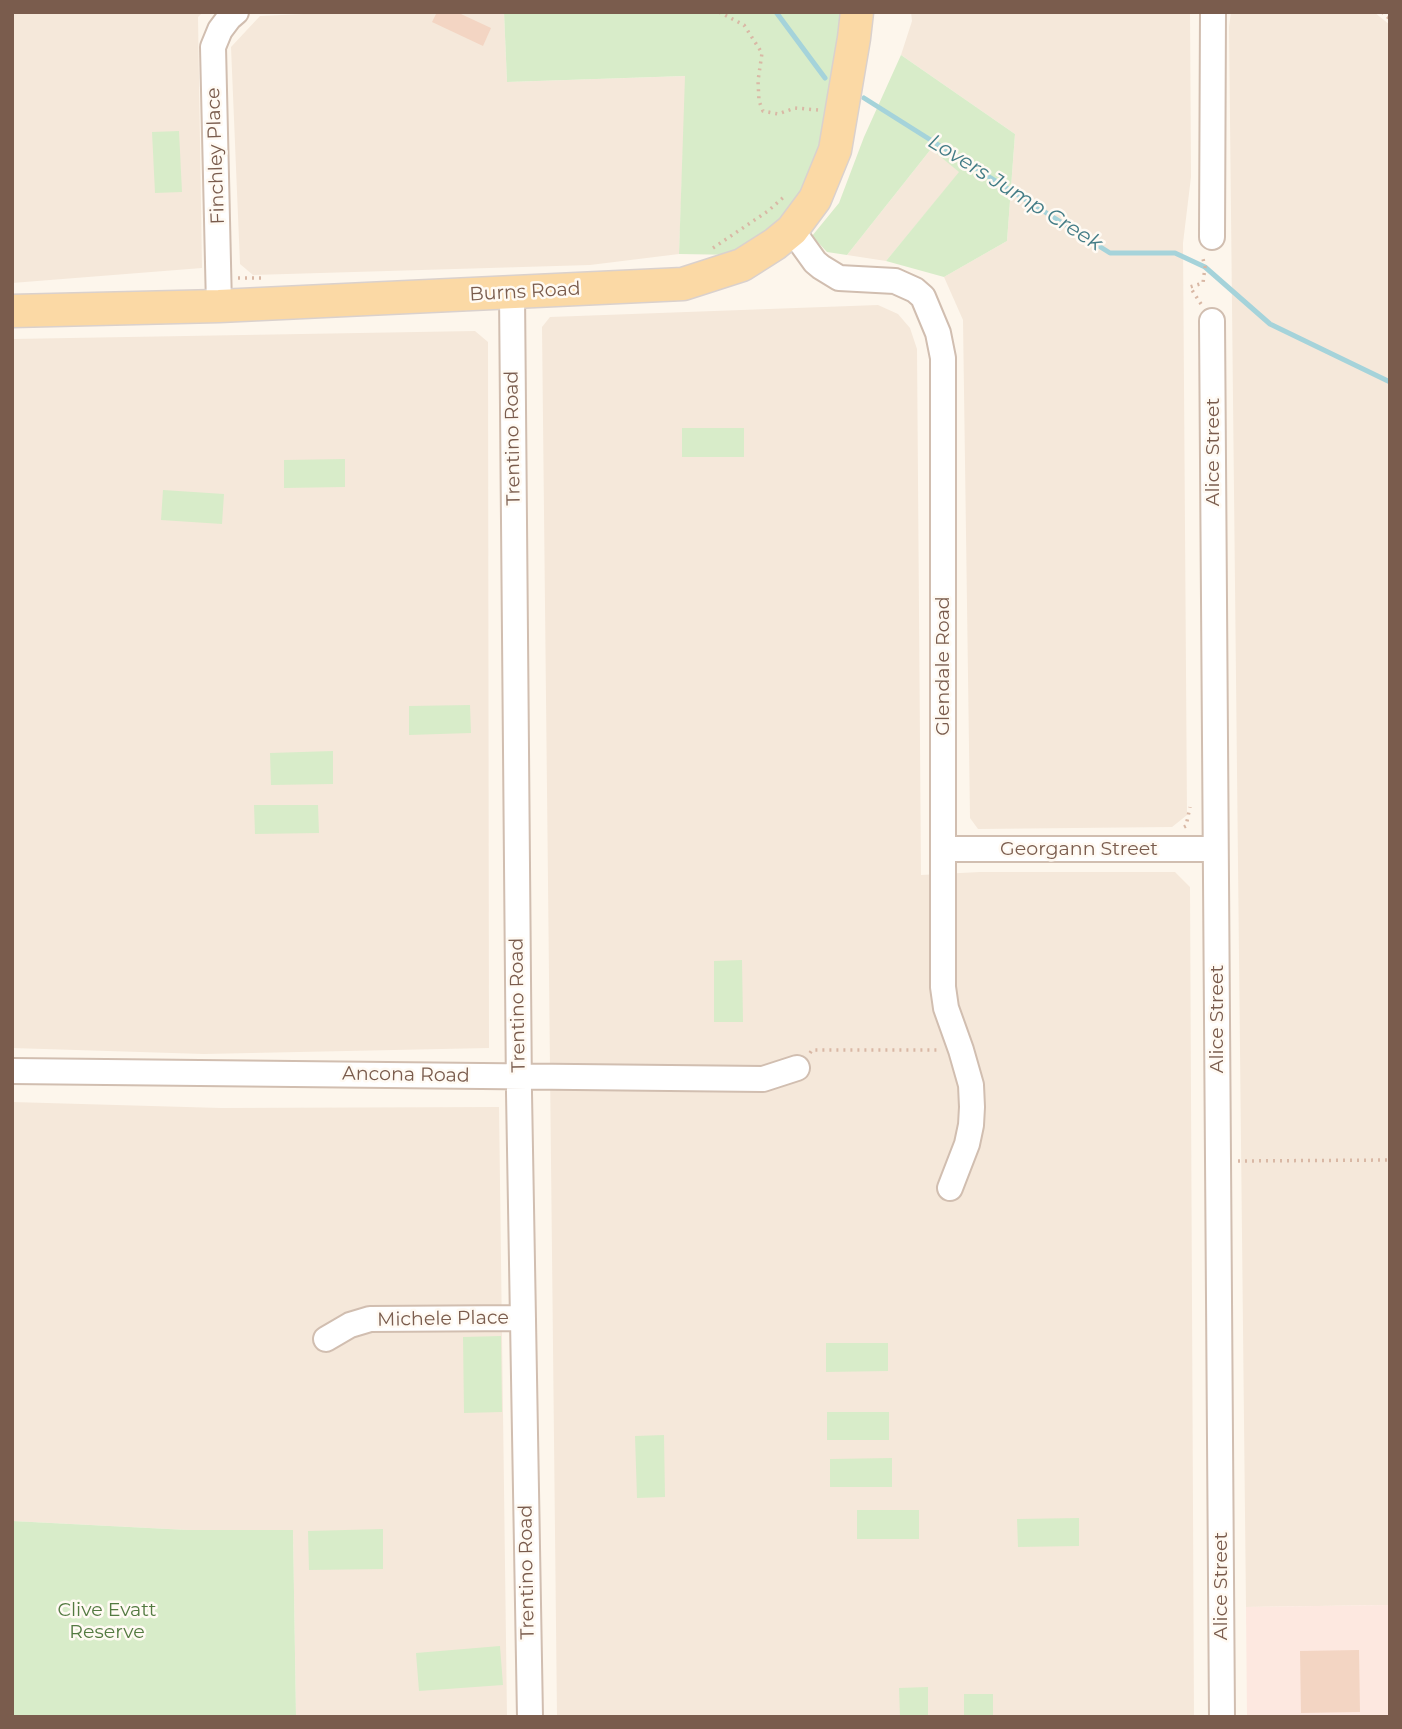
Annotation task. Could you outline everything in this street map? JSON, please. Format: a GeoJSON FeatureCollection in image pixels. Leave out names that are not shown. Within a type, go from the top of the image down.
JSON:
{"type":"FeatureCollection","features":[{"type":"Feature","properties":{"kind":"main road","name":"Burns Road"},"geometry":{"type":"LineString","coordinates":[[12,312],[219,291],[512,293],[683,284],[742,265],[792,230],[815,200],[835,150],[855,38],[857,12]]}},
{"type":"Feature","properties":{"kind":"street","name":"Finchley Place"},"geometry":{"type":"LineString","coordinates":[[219,291],[213,47],[220,30],[236,12]]}},
{"type":"Feature","properties":{"kind":"street"},"geometry":{"type":"LineString","coordinates":[[1212,237],[1213,12]]}},
{"type":"Feature","properties":{"kind":"street","name":"Glendale Road"},"geometry":{"type":"LineString","coordinates":[[792,230],[815,262],[839,278],[895,281],[915,290],[923,297],[938,333],[943,358],[944,998],[948,1018],[971,1085],[968,1144],[950,1188]]}},
{"type":"Feature","properties":{"kind":"street","name":"Trentino Road"},"geometry":{"type":"LineString","coordinates":[[512,293],[519,1076],[530,1717]]}},
{"type":"Feature","properties":{"kind":"street","name":"Alice Street"},"geometry":{"type":"LineString","coordinates":[[1212,321],[1222,1717]]}},
{"type":"Feature","properties":{"kind":"street","name":"Georgann Street"},"geometry":{"type":"LineString","coordinates":[[943,849],[1215,849]]}},
{"type":"Feature","properties":{"kind":"street","name":"Ancona Road"},"geometry":{"type":"LineString","coordinates":[[12,1072],[764,1079],[797,1069]]}},
{"type":"Feature","properties":{"kind":"street","name":"Michele Place"},"geometry":{"type":"LineString","coordinates":[[326,1339],[350,1325],[370,1319],[523,1318]]}},
{"type":"Feature","properties":{"kind":"path"},"geometry":{"type":"LineString","coordinates":[[719,12],[744,25],[762,54],[758,81],[759,101],[763,111],[778,114],[794,108],[824,111]]}},
{"type":"Feature","properties":{"kind":"path"},"geometry":{"type":"LineString","coordinates":[[1382,12],[1390,19]]}},
{"type":"Feature","properties":{"kind":"path"},"geometry":{"type":"LineString","coordinates":[[707,252],[768,211],[789,192]]}},
{"type":"Feature","properties":{"kind":"path"},"geometry":{"type":"LineString","coordinates":[[1212,237],[1200,250],[1205,267],[1203,283],[1190,287],[1212,321]]}},
{"type":"Feature","properties":{"kind":"path"},"geometry":{"type":"LineString","coordinates":[[219,291],[226,278],[264,278]]}},
{"type":"Feature","properties":{"kind":"path"},"geometry":{"type":"LineString","coordinates":[[797,1069],[813,1050],[961,1050]]}},
{"type":"Feature","properties":{"kind":"path"},"geometry":{"type":"LineString","coordinates":[[1237,1161],[1390,1160]]}},
{"type":"Feature","properties":{"kind":"shaded area"},"geometry":{"type":"Polygon","coordinates":[[[12,12],[203,12],[198,17],[202,268],[12,283],[12,12]]]}},
{"type":"Feature","properties":{"kind":"shaded area"},"geometry":{"type":"Polygon","coordinates":[[[347,12],[504,12],[507,82],[686,76],[679,254],[590,265],[253,275],[240,264],[231,47],[260,16],[347,12]]]}},
{"type":"Feature","properties":{"kind":"shaded area"},"geometry":{"type":"Polygon","coordinates":[[[911,12],[1190,12],[1191,177],[1183,243],[1187,815],[1172,827],[978,829],[970,818],[963,320],[944,277],[1007,241],[1015,134],[901,55],[912,21],[911,12]]]}},
{"type":"Feature","properties":{"kind":"shaded area"},"geometry":{"type":"Polygon","coordinates":[[[1231,12],[1374,12],[1390,25],[1390,1605],[1246,1607],[1229,27],[1231,12]]]}},
{"type":"Feature","properties":{"kind":"shaded area"},"geometry":{"type":"Polygon","coordinates":[[[931,149],[960,172],[886,261],[847,255],[931,149]]]}},
{"type":"Feature","properties":{"kind":"shaded area"},"geometry":{"type":"Polygon","coordinates":[[[878,305],[898,314],[910,328],[917,349],[921,875],[980,872],[1175,872],[1190,887],[1194,1717],[557,1717],[542,327],[550,317],[878,305]]]}},
{"type":"Feature","properties":{"kind":"shaded area"},"geometry":{"type":"Polygon","coordinates":[[[475,331],[488,342],[489,1048],[204,1054],[12,1048],[12,339],[475,331]]]}},
{"type":"Feature","properties":{"kind":"shaded area"},"geometry":{"type":"Polygon","coordinates":[[[12,1102],[221,1108],[499,1107],[507,1717],[296,1717],[293,1530],[188,1530],[12,1521],[12,1102]]]}},
{"type":"Feature","properties":{"kind":"shaded area"},"geometry":{"type":"Polygon","coordinates":[[[1390,1605],[1390,1717],[1247,1717],[1246,1607],[1390,1605]]]}},
{"type":"Feature","properties":{"kind":"green space"},"geometry":{"type":"Polygon","coordinates":[[[504,12],[845,12],[824,160],[780,235],[740,255],[679,254],[685,76],[507,82],[504,12]]]}},
{"type":"Feature","properties":{"kind":"green space"},"geometry":{"type":"Polygon","coordinates":[[[901,55],[1015,134],[1007,241],[944,277],[886,261],[959,172],[931,149],[847,255],[827,252],[812,236],[839,203],[864,137],[901,55]]]}},
{"type":"Feature","properties":{"kind":"green space"},"geometry":{"type":"Polygon","coordinates":[[[179,131],[182,192],[155,193],[152,132],[179,131]]]}},
{"type":"Feature","properties":{"kind":"green space"},"geometry":{"type":"Polygon","coordinates":[[[682,428],[744,428],[744,457],[682,457],[682,428]]]}},
{"type":"Feature","properties":{"kind":"green space"},"geometry":{"type":"Polygon","coordinates":[[[345,459],[345,487],[284,488],[284,460],[345,459]]]}},
{"type":"Feature","properties":{"kind":"green space"},"geometry":{"type":"Polygon","coordinates":[[[163,490],[224,494],[222,524],[161,520],[163,490]]]}},
{"type":"Feature","properties":{"kind":"green space"},"geometry":{"type":"Polygon","coordinates":[[[470,705],[471,733],[409,735],[409,706],[470,705]]]}},
{"type":"Feature","properties":{"kind":"green space"},"geometry":{"type":"Polygon","coordinates":[[[333,751],[333,784],[271,785],[270,753],[333,751]]]}},
{"type":"Feature","properties":{"kind":"green space"},"geometry":{"type":"Polygon","coordinates":[[[254,805],[318,805],[319,833],[255,834],[254,805]]]}},
{"type":"Feature","properties":{"kind":"green space"},"geometry":{"type":"Polygon","coordinates":[[[742,960],[743,1022],[714,1022],[714,961],[742,960]]]}},
{"type":"Feature","properties":{"kind":"green space"},"geometry":{"type":"Polygon","coordinates":[[[501,1336],[502,1412],[464,1413],[463,1337],[501,1336]]]}},
{"type":"Feature","properties":{"kind":"green space"},"geometry":{"type":"Polygon","coordinates":[[[826,1343],[888,1343],[888,1371],[826,1372],[826,1343]]]}},
{"type":"Feature","properties":{"kind":"green space"},"geometry":{"type":"Polygon","coordinates":[[[827,1412],[889,1412],[889,1440],[827,1440],[827,1412]]]}},
{"type":"Feature","properties":{"kind":"green space"},"geometry":{"type":"Polygon","coordinates":[[[664,1435],[665,1497],[637,1498],[635,1436],[664,1435]]]}},
{"type":"Feature","properties":{"kind":"green space"},"geometry":{"type":"Polygon","coordinates":[[[892,1458],[892,1487],[830,1487],[830,1459],[892,1458]]]}},
{"type":"Feature","properties":{"kind":"green space"},"geometry":{"type":"Polygon","coordinates":[[[857,1510],[919,1510],[919,1539],[857,1539],[857,1510]]]}},
{"type":"Feature","properties":{"kind":"green space"},"geometry":{"type":"Polygon","coordinates":[[[1079,1518],[1079,1546],[1018,1547],[1017,1519],[1079,1518]]]}},
{"type":"Feature","properties":{"kind":"green space","name":"Clive Evatt Reserve"},"geometry":{"type":"Polygon","coordinates":[[[12,1521],[188,1530],[293,1530],[296,1717],[12,1717],[12,1521]]]}},
{"type":"Feature","properties":{"kind":"green space"},"geometry":{"type":"Polygon","coordinates":[[[383,1529],[383,1569],[309,1570],[308,1531],[383,1529]]]}},
{"type":"Feature","properties":{"kind":"green space"},"geometry":{"type":"Polygon","coordinates":[[[500,1646],[503,1685],[419,1691],[416,1653],[500,1646]]]}},
{"type":"Feature","properties":{"kind":"green space"},"geometry":{"type":"Polygon","coordinates":[[[928,1687],[928,1717],[900,1717],[899,1688],[928,1687]]]}},
{"type":"Feature","properties":{"kind":"green space"},"geometry":{"type":"Polygon","coordinates":[[[964,1694],[993,1694],[993,1717],[964,1717],[964,1694]]]}},
{"type":"Feature","properties":{"kind":"building"},"geometry":{"type":"Polygon","coordinates":[[[437,12],[462,12],[461,14],[491,28],[483,46],[432,22],[437,12]]]}},
{"type":"Feature","properties":{"kind":"building"},"geometry":{"type":"Polygon","coordinates":[[[1359,1650],[1360,1712],[1301,1713],[1300,1651],[1359,1650]]]}},
{"type":"Feature","properties":{"kind":"waterway","name":"Lovers Jump Creek"},"geometry":{"type":"LineString","coordinates":[[776,12],[825,78]]}},
{"type":"Feature","properties":{"kind":"waterway","name":"Lovers Jump Creek"},"geometry":{"type":"LineString","coordinates":[[864,98],[1110,253],[1175,253],[1205,267],[1270,324],[1390,382]]}}]}
